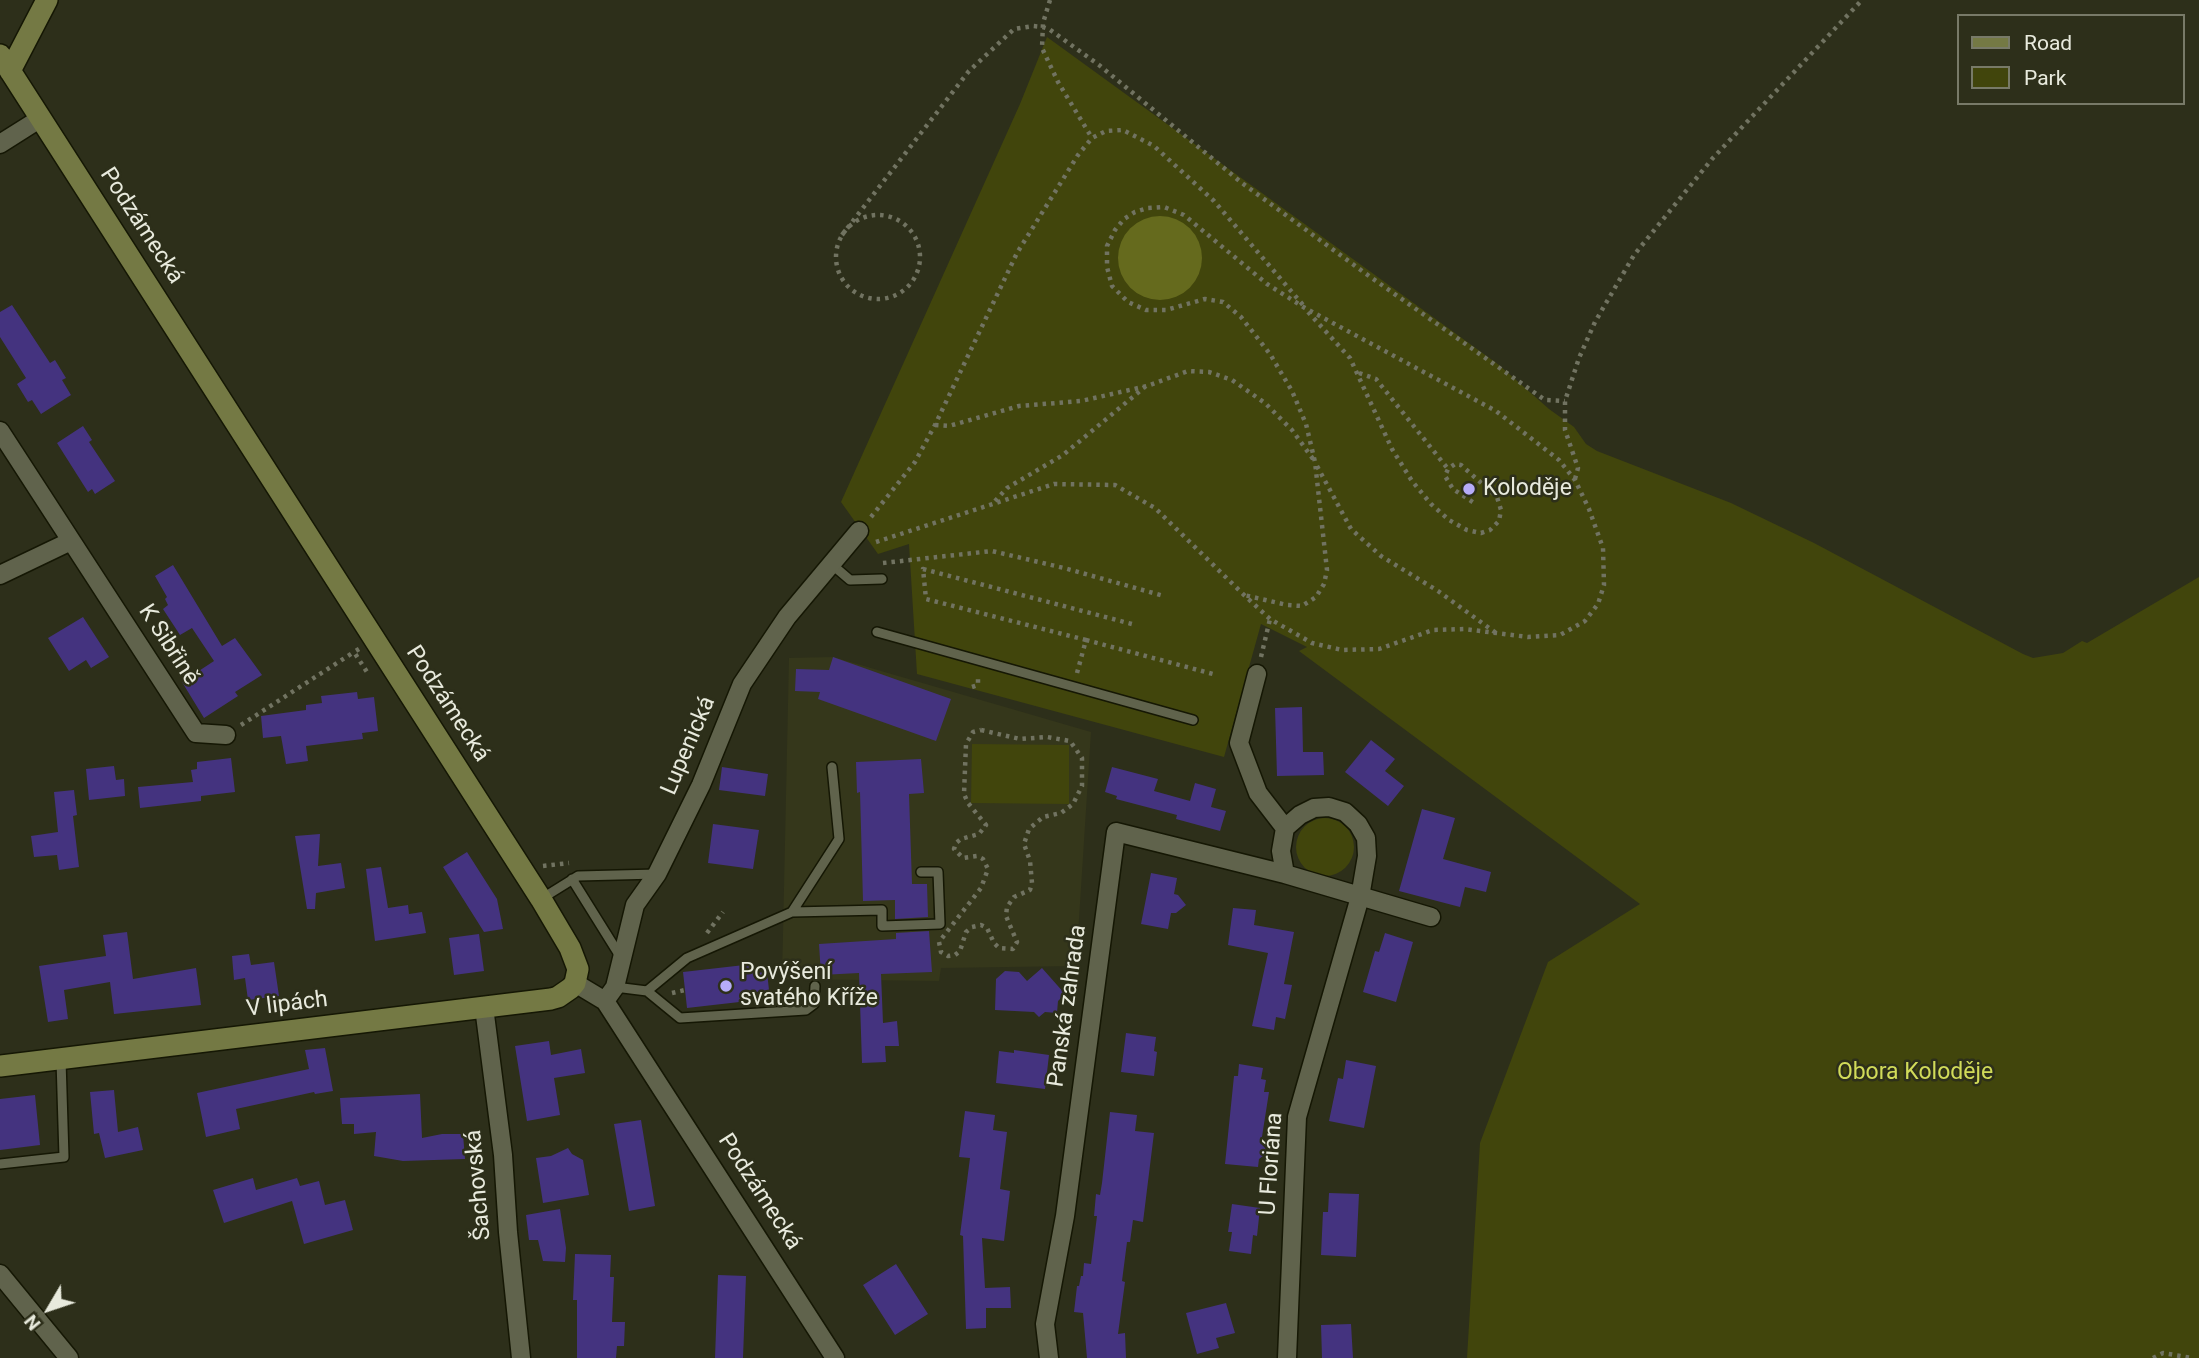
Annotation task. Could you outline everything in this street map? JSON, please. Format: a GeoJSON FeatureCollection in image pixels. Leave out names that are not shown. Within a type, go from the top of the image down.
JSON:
{"type":"FeatureCollection","features":[{"type":"Feature","properties":{"kind":"street"},"geometry":{"type":"LineString","coordinates":[[5,63],[47,0]]}},
{"type":"Feature","properties":{"kind":"street","name":"Podzámecká"},"geometry":{"type":"LineString","coordinates":[[5,63],[541,899],[575,960],[575,983],[610,994],[835,1358]]}},
{"type":"Feature","properties":{"kind":"street"},"geometry":{"type":"LineString","coordinates":[[0,144],[41,118]]}},
{"type":"Feature","properties":{"kind":"street","name":"K Sibřině"},"geometry":{"type":"LineString","coordinates":[[0,431],[196,733],[226,735]]}},
{"type":"Feature","properties":{"kind":"street","name":"Lupenická"},"geometry":{"type":"LineString","coordinates":[[610,994],[623,961],[635,905],[657,874],[701,785],[742,684],[787,617],[830,566],[863,538]]}},
{"type":"Feature","properties":{"kind":"street"},"geometry":{"type":"LineString","coordinates":[[0,575],[71,541]]}},
{"type":"Feature","properties":{"kind":"street"},"geometry":{"type":"LineString","coordinates":[[1257,674],[1239,743],[1258,793],[1285,828]]}},
{"type":"Feature","properties":{"kind":"street"},"geometry":{"type":"LineString","coordinates":[[1285,874],[1281,851],[1285,828],[1300,815],[1314,808],[1329,807],[1345,812],[1358,824],[1366,838],[1367,856],[1360,897]]}},
{"type":"Feature","properties":{"kind":"street","name":"Panská zahrada"},"geometry":{"type":"LineString","coordinates":[[1049,1358],[1045,1324],[1065,1216],[1116,832],[1285,874],[1431,917]]}},
{"type":"Feature","properties":{"kind":"street","name":"U Floriána"},"geometry":{"type":"LineString","coordinates":[[1287,1358],[1297,1117],[1360,897]]}},
{"type":"Feature","properties":{"kind":"street","name":"V lipách"},"geometry":{"type":"LineString","coordinates":[[0,1066],[558,997],[575,983]]}},
{"type":"Feature","properties":{"kind":"street","name":"Šachovská"},"geometry":{"type":"LineString","coordinates":[[484,1007],[504,1162],[521,1358]]}},
{"type":"Feature","properties":{"kind":"street"},"geometry":{"type":"LineString","coordinates":[[0,1274],[69,1358]]}},
{"type":"Feature","properties":{"kind":"lane"},"geometry":{"type":"LineString","coordinates":[[830,566],[850,580],[882,579]]}},
{"type":"Feature","properties":{"kind":"lane"},"geometry":{"type":"LineString","coordinates":[[877,632],[1193,720]]}},
{"type":"Feature","properties":{"kind":"lane"},"geometry":{"type":"LineString","coordinates":[[792,912],[839,839],[832,767]]}},
{"type":"Feature","properties":{"kind":"lane"},"geometry":{"type":"LineString","coordinates":[[610,994],[647,990],[687,958],[792,912],[881,910],[882,926],[940,925],[938,872],[921,872]]}},
{"type":"Feature","properties":{"kind":"lane"},"geometry":{"type":"LineString","coordinates":[[541,899],[578,876],[657,874]]}},
{"type":"Feature","properties":{"kind":"lane"},"geometry":{"type":"LineString","coordinates":[[572,879],[623,961]]}},
{"type":"Feature","properties":{"kind":"lane"},"geometry":{"type":"LineString","coordinates":[[647,990],[680,1018],[806,1010],[814,1004],[815,986]]}},
{"type":"Feature","properties":{"kind":"lane"},"geometry":{"type":"LineString","coordinates":[[0,1164],[64,1157],[61,1059]]}},
{"type":"Feature","properties":{"kind":"path"},"geometry":{"type":"LineString","coordinates":[[1049,0],[1042,48],[1058,82],[1092,138]]}},
{"type":"Feature","properties":{"kind":"path"},"geometry":{"type":"LineString","coordinates":[[1574,480],[1578,468],[1565,430],[1565,401],[1579,358],[1595,322],[1634,255],[1712,159],[1862,0]]}},
{"type":"Feature","properties":{"kind":"path"},"geometry":{"type":"LineString","coordinates":[[842,234],[859,219],[871,215],[895,218],[913,233],[919,244],[921,256],[915,279],[897,295],[886,299],[874,299],[852,289],[844,281],[836,258],[842,234],[969,71],[1014,29],[1043,27],[1099,65],[1242,183],[1369,276],[1545,400],[1565,401]]}},
{"type":"Feature","properties":{"kind":"path"},"geometry":{"type":"LineString","coordinates":[[863,538],[915,462],[935,425],[1017,253],[1078,155],[1092,138],[1106,131],[1124,130],[1154,146],[1214,201],[1350,358],[1392,449],[1412,481],[1431,504],[1449,520],[1467,530],[1481,533],[1490,530],[1499,521],[1501,510],[1497,497],[1461,465],[1455,464],[1448,469],[1445,476],[1453,489],[1474,503]]}},
{"type":"Feature","properties":{"kind":"path"},"geometry":{"type":"LineString","coordinates":[[863,538],[1054,484],[1115,485],[1155,508],[1244,595],[1270,619],[1312,643],[1342,650],[1379,649],[1433,630],[1465,629],[1528,637],[1560,635],[1585,621],[1598,604],[1604,585],[1603,548],[1589,509],[1574,480],[1559,460],[1496,411],[1305,308],[1268,284],[1184,215],[1164,207],[1147,208],[1124,219],[1107,246],[1107,267],[1112,286],[1128,302],[1146,310],[1166,310],[1205,299],[1223,302],[1241,317],[1270,354],[1292,391],[1306,424],[1315,462],[1326,570],[1324,584],[1315,597],[1301,606],[1244,595]]}},
{"type":"Feature","properties":{"kind":"path"},"geometry":{"type":"LineString","coordinates":[[935,425],[949,426],[1019,406],[1081,401],[1147,386],[1188,371],[1209,372],[1232,380],[1265,403],[1292,430],[1315,462],[1351,528],[1381,556],[1438,591],[1496,633]]}},
{"type":"Feature","properties":{"kind":"path"},"geometry":{"type":"LineString","coordinates":[[1359,373],[1376,379],[1448,469]]}},
{"type":"Feature","properties":{"kind":"path"},"geometry":{"type":"LineString","coordinates":[[993,503],[1007,488],[1063,455],[1147,386]]}},
{"type":"Feature","properties":{"kind":"path"},"geometry":{"type":"LineString","coordinates":[[910,559],[992,551],[1164,596]]}},
{"type":"Feature","properties":{"kind":"path"},"geometry":{"type":"LineString","coordinates":[[1132,624],[923,569],[926,599],[1213,674]]}},
{"type":"Feature","properties":{"kind":"path"},"geometry":{"type":"LineString","coordinates":[[1257,674],[1270,619]]}},
{"type":"Feature","properties":{"kind":"path"},"geometry":{"type":"LineString","coordinates":[[1073,687],[1086,640]]}},
{"type":"Feature","properties":{"kind":"path"},"geometry":{"type":"LineString","coordinates":[[1149,657],[1150,651]]}},
{"type":"Feature","properties":{"kind":"path"},"geometry":{"type":"LineString","coordinates":[[226,735],[354,652]]}},
{"type":"Feature","properties":{"kind":"path"},"geometry":{"type":"LineString","coordinates":[[981,730],[1020,739],[1047,737],[1070,741],[1082,758],[1082,786],[1073,804],[1061,813],[1043,817],[1030,829],[1024,844],[1030,861],[1030,890],[1014,897],[1007,907],[1006,916],[1016,934],[1017,942],[1013,949],[999,948],[987,928],[981,925],[966,932],[960,951],[955,956],[948,956],[941,953],[939,942],[981,888],[988,869],[983,859],[977,856],[963,858],[954,849],[961,838],[979,834],[986,825],[964,794],[966,744],[973,732],[981,730]]}},
{"type":"Feature","properties":{"kind":"path"},"geometry":{"type":"LineString","coordinates":[[2153,1358],[2164,1353],[2192,1358]]}},
{"type":"Feature","properties":{"kind":"shaded area"},"geometry":{"type":"Polygon","coordinates":[[[1160,216],[1176,219],[1190,228],[1199,242],[1202,258],[1199,274],[1190,288],[1176,297],[1160,300],[1144,297],[1130,288],[1121,274],[1118,258],[1121,242],[1130,228],[1144,219],[1160,216]]]}},
{"type":"Feature","properties":{"kind":"shaded area"},"geometry":{"type":"Polygon","coordinates":[[[833,657],[1091,732],[1076,966],[941,968],[939,981],[782,979],[789,658],[833,657]]]}},
{"type":"Feature","properties":{"kind":"green space","name":"Obora Koloděje"},"geometry":{"type":"Polygon","coordinates":[[[1047,37],[1499,365],[1574,427],[1586,444],[1597,451],[1731,503],[1814,543],[2023,654],[2033,658],[2063,653],[2082,641],[2087,643],[2199,577],[2199,1358],[1467,1358],[1480,1143],[1548,962],[1640,904],[1299,651],[1307,647],[1261,624],[1224,757],[917,674],[909,544],[878,554],[841,502],[1020,104],[1047,37]]]}},
{"type":"Feature","properties":{"kind":"green space"},"geometry":{"type":"Polygon","coordinates":[[[972,744],[1069,745],[1069,804],[971,803],[972,744]]]}},
{"type":"Feature","properties":{"kind":"green space"},"geometry":{"type":"Polygon","coordinates":[[[1325,818],[1336,820],[1349,831],[1354,847],[1352,858],[1341,871],[1325,876],[1314,874],[1301,863],[1296,847],[1298,836],[1309,823],[1325,818]]]}},
{"type":"Feature","properties":{"kind":"building"},"geometry":{"type":"Polygon","coordinates":[[[12,305],[50,363],[55,360],[66,378],[62,380],[71,395],[41,414],[32,400],[28,402],[17,384],[26,378],[0,337],[0,312],[12,305]]]}},
{"type":"Feature","properties":{"kind":"building"},"geometry":{"type":"Polygon","coordinates":[[[83,426],[92,440],[89,442],[115,481],[95,494],[92,489],[88,492],[57,443],[83,426]]]}},
{"type":"Feature","properties":{"kind":"building"},"geometry":{"type":"Polygon","coordinates":[[[173,565],[222,646],[235,638],[262,675],[235,692],[238,696],[204,718],[182,682],[214,661],[192,628],[180,635],[163,609],[168,605],[165,599],[167,597],[155,576],[173,565]]]}},
{"type":"Feature","properties":{"kind":"building"},"geometry":{"type":"Polygon","coordinates":[[[83,617],[109,657],[91,668],[86,660],[69,671],[48,638],[83,617]]]}},
{"type":"Feature","properties":{"kind":"building"},"geometry":{"type":"Polygon","coordinates":[[[833,657],[951,699],[936,741],[818,699],[820,692],[795,691],[796,669],[829,670],[833,657]]]}},
{"type":"Feature","properties":{"kind":"building"},"geometry":{"type":"Polygon","coordinates":[[[357,692],[358,699],[374,697],[378,731],[362,733],[363,739],[306,746],[308,761],[286,764],[281,736],[263,738],[261,716],[306,710],[306,705],[322,703],[321,696],[357,692]]]}},
{"type":"Feature","properties":{"kind":"building"},"geometry":{"type":"Polygon","coordinates":[[[1302,707],[1303,752],[1323,752],[1324,775],[1277,776],[1275,708],[1302,707]]]}},
{"type":"Feature","properties":{"kind":"building"},"geometry":{"type":"Polygon","coordinates":[[[1371,740],[1395,759],[1385,771],[1404,786],[1388,806],[1345,772],[1371,740]]]}},
{"type":"Feature","properties":{"kind":"building"},"geometry":{"type":"Polygon","coordinates":[[[231,758],[235,792],[201,796],[201,801],[140,808],[138,787],[193,782],[191,770],[197,769],[197,762],[231,758]]]}},
{"type":"Feature","properties":{"kind":"building"},"geometry":{"type":"Polygon","coordinates":[[[921,759],[924,793],[909,794],[912,884],[927,884],[928,917],[895,919],[895,900],[863,901],[860,792],[857,793],[856,762],[921,759]]]}},
{"type":"Feature","properties":{"kind":"building"},"geometry":{"type":"Polygon","coordinates":[[[114,766],[116,780],[124,779],[125,796],[89,800],[86,769],[114,766]]]}},
{"type":"Feature","properties":{"kind":"building"},"geometry":{"type":"Polygon","coordinates":[[[722,767],[768,774],[765,796],[719,790],[722,767]]]}},
{"type":"Feature","properties":{"kind":"building"},"geometry":{"type":"Polygon","coordinates":[[[1112,767],[1158,779],[1154,791],[1190,801],[1195,783],[1216,789],[1211,807],[1226,811],[1220,831],[1176,819],[1177,815],[1116,799],[1117,796],[1105,792],[1112,767]]]}},
{"type":"Feature","properties":{"kind":"building"},"geometry":{"type":"Polygon","coordinates":[[[74,790],[77,815],[73,816],[79,867],[59,870],[57,855],[34,857],[31,836],[58,832],[54,792],[74,790]]]}},
{"type":"Feature","properties":{"kind":"building"},"geometry":{"type":"Polygon","coordinates":[[[1422,809],[1455,818],[1443,859],[1491,872],[1486,892],[1465,887],[1460,907],[1399,891],[1422,809]]]}},
{"type":"Feature","properties":{"kind":"building"},"geometry":{"type":"Polygon","coordinates":[[[713,824],[759,830],[753,869],[708,863],[713,824]]]}},
{"type":"Feature","properties":{"kind":"building"},"geometry":{"type":"Polygon","coordinates":[[[320,834],[318,866],[341,863],[345,888],[316,893],[315,909],[307,909],[295,836],[320,834]]]}},
{"type":"Feature","properties":{"kind":"building"},"geometry":{"type":"Polygon","coordinates":[[[467,852],[497,899],[503,929],[484,932],[443,867],[467,852]]]}},
{"type":"Feature","properties":{"kind":"building"},"geometry":{"type":"Polygon","coordinates":[[[381,867],[388,908],[408,905],[409,914],[422,912],[426,933],[375,941],[366,869],[381,867]]]}},
{"type":"Feature","properties":{"kind":"building"},"geometry":{"type":"Polygon","coordinates":[[[1151,873],[1177,878],[1174,894],[1186,905],[1176,913],[1171,913],[1168,929],[1141,924],[1151,873]]]}},
{"type":"Feature","properties":{"kind":"building"},"geometry":{"type":"Polygon","coordinates":[[[1233,908],[1256,910],[1254,925],[1294,932],[1284,984],[1292,985],[1285,1019],[1276,1017],[1274,1030],[1252,1026],[1268,953],[1228,945],[1233,908]]]}},
{"type":"Feature","properties":{"kind":"building"},"geometry":{"type":"Polygon","coordinates":[[[929,931],[932,972],[881,974],[883,1023],[897,1021],[899,1046],[885,1046],[886,1062],[862,1063],[859,973],[821,975],[819,944],[896,939],[896,933],[929,931]]]}},
{"type":"Feature","properties":{"kind":"building"},"geometry":{"type":"Polygon","coordinates":[[[127,932],[133,979],[196,968],[201,1005],[114,1014],[110,982],[64,990],[68,1019],[48,1022],[39,966],[106,956],[103,935],[127,932]]]}},
{"type":"Feature","properties":{"kind":"building"},"geometry":{"type":"Polygon","coordinates":[[[1385,933],[1413,942],[1396,1002],[1363,992],[1375,951],[1379,952],[1385,933]]]}},
{"type":"Feature","properties":{"kind":"building"},"geometry":{"type":"Polygon","coordinates":[[[479,934],[484,971],[454,975],[449,938],[479,934]]]}},
{"type":"Feature","properties":{"kind":"building"},"geometry":{"type":"Polygon","coordinates":[[[249,954],[251,965],[274,962],[279,996],[248,1000],[245,978],[234,980],[232,956],[249,954]]]}},
{"type":"Feature","properties":{"kind":"building","name":"Povýšení svatého Kříže"},"geometry":{"type":"Polygon","coordinates":[[[753,964],[754,973],[767,972],[769,990],[757,992],[757,1000],[687,1008],[683,972],[753,964]]]}},
{"type":"Feature","properties":{"kind":"building"},"geometry":{"type":"Polygon","coordinates":[[[1042,968],[1065,994],[1058,1001],[1057,1013],[1045,1012],[1039,1017],[1034,1012],[995,1010],[996,979],[1005,971],[1019,972],[1027,981],[1042,968]]]}},
{"type":"Feature","properties":{"kind":"building"},"geometry":{"type":"Polygon","coordinates":[[[1126,1033],[1156,1037],[1154,1076],[1121,1072],[1126,1033]]]}},
{"type":"Feature","properties":{"kind":"building"},"geometry":{"type":"Polygon","coordinates":[[[549,1041],[551,1055],[581,1049],[585,1073],[554,1078],[560,1115],[527,1121],[515,1046],[549,1041]]]}},
{"type":"Feature","properties":{"kind":"building"},"geometry":{"type":"Polygon","coordinates":[[[325,1048],[333,1091],[314,1092],[236,1109],[240,1129],[206,1137],[197,1093],[309,1069],[305,1050],[325,1048]]]}},
{"type":"Feature","properties":{"kind":"building"},"geometry":{"type":"Polygon","coordinates":[[[1014,1050],[1049,1055],[1045,1089],[996,1083],[999,1051],[1014,1053],[1014,1050]]]}},
{"type":"Feature","properties":{"kind":"building"},"geometry":{"type":"Polygon","coordinates":[[[1346,1060],[1376,1066],[1364,1128],[1329,1121],[1338,1078],[1343,1079],[1346,1060]]]}},
{"type":"Feature","properties":{"kind":"building"},"geometry":{"type":"Polygon","coordinates":[[[1239,1064],[1263,1068],[1261,1079],[1266,1080],[1264,1092],[1269,1092],[1261,1143],[1268,1152],[1259,1159],[1258,1167],[1225,1164],[1234,1076],[1238,1076],[1239,1064]]]}},
{"type":"Feature","properties":{"kind":"building"},"geometry":{"type":"Polygon","coordinates":[[[114,1090],[118,1132],[138,1127],[143,1150],[105,1158],[99,1133],[94,1134],[90,1092],[114,1090]]]}},
{"type":"Feature","properties":{"kind":"building"},"geometry":{"type":"Polygon","coordinates":[[[420,1094],[422,1138],[463,1134],[465,1159],[403,1161],[374,1156],[376,1132],[354,1134],[354,1124],[342,1124],[340,1098],[420,1094]]]}},
{"type":"Feature","properties":{"kind":"building"},"geometry":{"type":"Polygon","coordinates":[[[35,1095],[40,1145],[0,1150],[0,1099],[35,1095]]]}},
{"type":"Feature","properties":{"kind":"building"},"geometry":{"type":"Polygon","coordinates":[[[965,1111],[995,1115],[993,1130],[1007,1132],[1000,1189],[1010,1191],[1004,1241],[982,1238],[985,1288],[1010,1287],[1011,1308],[986,1308],[986,1328],[966,1329],[963,1236],[960,1235],[970,1158],[959,1157],[965,1111]]]}},
{"type":"Feature","properties":{"kind":"building"},"geometry":{"type":"Polygon","coordinates":[[[1110,1112],[1137,1115],[1135,1131],[1154,1133],[1143,1222],[1133,1220],[1122,1281],[1125,1282],[1118,1334],[1125,1333],[1126,1358],[1087,1358],[1083,1313],[1074,1312],[1077,1286],[1083,1276],[1084,1263],[1091,1264],[1097,1216],[1094,1216],[1096,1194],[1100,1195],[1110,1112]]]}},
{"type":"Feature","properties":{"kind":"building"},"geometry":{"type":"Polygon","coordinates":[[[641,1120],[655,1206],[629,1211],[614,1124],[641,1120]]]}},
{"type":"Feature","properties":{"kind":"building"},"geometry":{"type":"Polygon","coordinates":[[[568,1148],[572,1154],[583,1160],[589,1195],[543,1203],[536,1158],[551,1156],[568,1148]]]}},
{"type":"Feature","properties":{"kind":"building"},"geometry":{"type":"Polygon","coordinates":[[[253,1178],[256,1190],[297,1178],[300,1186],[319,1181],[325,1205],[345,1200],[353,1230],[304,1244],[292,1201],[224,1223],[213,1190],[253,1178]]]}},
{"type":"Feature","properties":{"kind":"building"},"geometry":{"type":"Polygon","coordinates":[[[1329,1193],[1359,1194],[1356,1257],[1321,1255],[1323,1212],[1328,1212],[1329,1193]]]}},
{"type":"Feature","properties":{"kind":"building"},"geometry":{"type":"Polygon","coordinates":[[[1232,1204],[1260,1208],[1257,1236],[1253,1235],[1251,1254],[1229,1251],[1232,1232],[1228,1232],[1232,1204]]]}},
{"type":"Feature","properties":{"kind":"building"},"geometry":{"type":"Polygon","coordinates":[[[560,1209],[566,1248],[565,1262],[543,1261],[538,1240],[529,1240],[526,1215],[560,1209]]]}},
{"type":"Feature","properties":{"kind":"building"},"geometry":{"type":"Polygon","coordinates":[[[575,1254],[611,1255],[610,1277],[614,1277],[612,1322],[625,1322],[624,1346],[617,1346],[616,1358],[577,1358],[577,1300],[573,1300],[575,1254]]]}},
{"type":"Feature","properties":{"kind":"building"},"geometry":{"type":"Polygon","coordinates":[[[896,1264],[928,1314],[895,1335],[863,1285],[896,1264]]]}},
{"type":"Feature","properties":{"kind":"building"},"geometry":{"type":"Polygon","coordinates":[[[718,1275],[746,1276],[743,1358],[715,1358],[718,1275]]]}},
{"type":"Feature","properties":{"kind":"building"},"geometry":{"type":"Polygon","coordinates":[[[1226,1303],[1235,1333],[1216,1338],[1219,1348],[1197,1354],[1186,1313],[1226,1303]]]}},
{"type":"Feature","properties":{"kind":"building"},"geometry":{"type":"Polygon","coordinates":[[[1351,1324],[1353,1358],[1322,1358],[1321,1325],[1351,1324]]]}},
{"type":"Feature","properties":{"kind":"place","name":"Koloděje"},"geometry":{"type":"Point","coordinates":[1469,489]}},
{"type":"Feature","properties":{"kind":"place","name":"Povýšení svatého Kříže"},"geometry":{"type":"Point","coordinates":[726,986]}}]}
